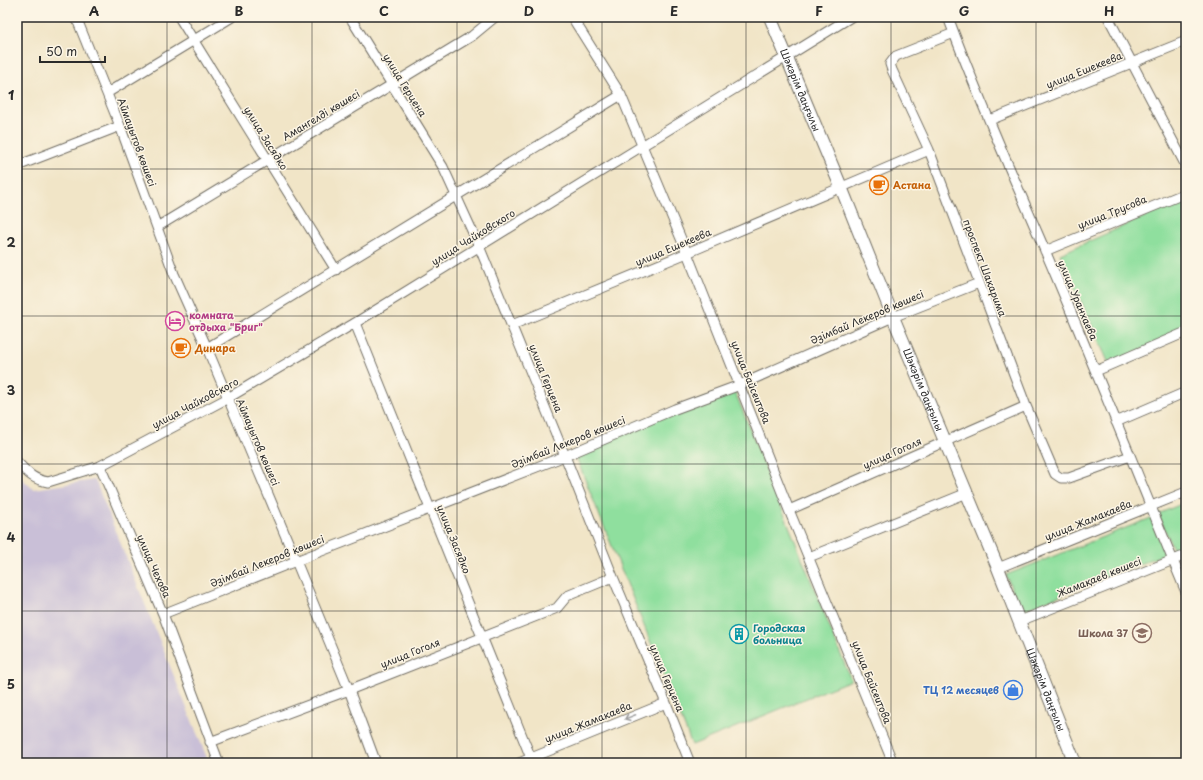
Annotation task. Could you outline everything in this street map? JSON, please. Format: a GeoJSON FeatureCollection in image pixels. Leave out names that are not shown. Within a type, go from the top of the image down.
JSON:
{"type":"FeatureCollection","features":[{"type":"Feature","properties":{"kind":"main road","name":"Шәкәрім даңғылы"},"geometry":{"type":"LineString","coordinates":[[770,17],[841,187],[892,317],[1020,621],[1075,763]]}},
{"type":"Feature","properties":{"kind":"street","name":"Аймауытов көшесі"},"geometry":{"type":"LineString","coordinates":[[76,17],[120,126],[174,274],[207,348],[296,561],[349,690],[376,763]]}},
{"type":"Feature","properties":{"kind":"street","name":"улица Засядко"},"geometry":{"type":"LineString","coordinates":[[178,17],[336,270]]}},
{"type":"Feature","properties":{"kind":"street"},"geometry":{"type":"LineString","coordinates":[[107,93],[232,17]]}},
{"type":"Feature","properties":{"kind":"street","name":"улица Герцена"},"geometry":{"type":"LineString","coordinates":[[350,17],[443,167],[479,246],[613,577],[666,703],[688,762]]}},
{"type":"Feature","properties":{"kind":"street","name":"Амангелді көшесі"},"geometry":{"type":"LineString","coordinates":[[157,227],[472,36],[494,17]]}},
{"type":"Feature","properties":{"kind":"street","name":"улица Байсеитова"},"geometry":{"type":"LineString","coordinates":[[572,17],[621,95],[687,253],[789,510],[893,763]]}},
{"type":"Feature","properties":{"kind":"street","name":"улица Чайковского"},"geometry":{"type":"LineString","coordinates":[[100,466],[228,398],[355,323],[851,17]]}},
{"type":"Feature","properties":{"kind":"street","name":"улица Уранхаева"},"geometry":{"type":"LineString","coordinates":[[948,17],[1096,371],[1186,592]]}},
{"type":"Feature","properties":{"kind":"street"},"geometry":{"type":"LineString","coordinates":[[1108,17],[1186,166]]}},
{"type":"Feature","properties":{"kind":"street","name":"проспект Шакарима"},"geometry":{"type":"LineString","coordinates":[[954,33],[896,56],[890,64],[929,150],[1026,406],[1056,474],[1061,478],[1069,478],[1130,456]]}},
{"type":"Feature","properties":{"kind":"street","name":"улица Ешекеева"},"geometry":{"type":"LineString","coordinates":[[990,120],[1186,41]]}},
{"type":"Feature","properties":{"kind":"street"},"geometry":{"type":"LineString","coordinates":[[207,348],[621,95]]}},
{"type":"Feature","properties":{"kind":"street"},"geometry":{"type":"LineString","coordinates":[[17,166],[120,126]]}},
{"type":"Feature","properties":{"kind":"street","name":"улица Ешекеева"},"geometry":{"type":"LineString","coordinates":[[512,325],[687,253],[929,150]]}},
{"type":"Feature","properties":{"kind":"street","name":"улица Трусова"},"geometry":{"type":"LineString","coordinates":[[1045,251],[1186,193]]}},
{"type":"Feature","properties":{"kind":"street","name":"Әзімбай Лекеров көшесі"},"geometry":{"type":"LineString","coordinates":[[163,614],[565,456],[675,410],[740,385],[892,317],[979,283]]}},
{"type":"Feature","properties":{"kind":"street","name":"улица Засядко"},"geometry":{"type":"LineString","coordinates":[[355,323],[532,760]]}},
{"type":"Feature","properties":{"kind":"street"},"geometry":{"type":"LineString","coordinates":[[1096,371],[1186,332]]}},
{"type":"Feature","properties":{"kind":"street"},"geometry":{"type":"LineString","coordinates":[[1116,422],[1186,392]]}},
{"type":"Feature","properties":{"kind":"street","name":"улица Гоголя"},"geometry":{"type":"LineString","coordinates":[[789,510],[1026,406]]}},
{"type":"Feature","properties":{"kind":"street"},"geometry":{"type":"LineString","coordinates":[[17,462],[32,477],[39,481],[48,482],[100,466]]}},
{"type":"Feature","properties":{"kind":"street","name":"улица Чехова"},"geometry":{"type":"LineString","coordinates":[[100,466],[163,614],[219,763]]}},
{"type":"Feature","properties":{"kind":"street","name":"улица Жамакаева"},"geometry":{"type":"LineString","coordinates":[[998,568],[1186,492]]}},
{"type":"Feature","properties":{"kind":"street"},"geometry":{"type":"LineString","coordinates":[[809,557],[967,493]]}},
{"type":"Feature","properties":{"kind":"street","name":"Жамақаев көшесі"},"geometry":{"type":"LineString","coordinates":[[1020,621],[1186,555]]}},
{"type":"Feature","properties":{"kind":"street","name":"улица Гоголя"},"geometry":{"type":"LineString","coordinates":[[210,742],[349,690],[557,608],[567,596],[613,577]]}},
{"type":"Feature","properties":{"kind":"street","name":"улица Жамакаева"},"geometry":{"type":"LineString","coordinates":[[519,763],[532,760],[666,703]]}},
{"type":"Feature","properties":{"kind":"shaded area"},"geometry":{"type":"Polygon","coordinates":[[[17,474],[33,489],[95,480],[209,763],[17,763],[17,474]]]}},
{"type":"Feature","properties":{"kind":"green space"},"geometry":{"type":"Polygon","coordinates":[[[1185,199],[1186,330],[1109,364],[1060,254],[1185,199]]]}},
{"type":"Feature","properties":{"kind":"green space"},"geometry":{"type":"Polygon","coordinates":[[[733,387],[851,680],[692,745],[574,452],[733,387]]]}},
{"type":"Feature","properties":{"kind":"green space"},"geometry":{"type":"Polygon","coordinates":[[[1186,502],[1186,546],[1174,551],[1158,514],[1186,502]]]}},
{"type":"Feature","properties":{"kind":"green space"},"geometry":{"type":"Polygon","coordinates":[[[1151,518],[1165,554],[1021,611],[1006,575],[1151,518]]]}},
{"type":"Feature","properties":{"kind":"place","name":"Астана"},"geometry":{"type":"Point","coordinates":[879,185]}},
{"type":"Feature","properties":{"kind":"place","name":"комната отдыха \"Бриг\""},"geometry":{"type":"Point","coordinates":[175,321]}},
{"type":"Feature","properties":{"kind":"place","name":"Динара"},"geometry":{"type":"Point","coordinates":[181,348]}},
{"type":"Feature","properties":{"kind":"place","name":"Школа 37"},"geometry":{"type":"Point","coordinates":[1142,633]}},
{"type":"Feature","properties":{"kind":"place","name":"Городская больница"},"geometry":{"type":"Point","coordinates":[739,634]}},
{"type":"Feature","properties":{"kind":"place","name":"ТЦ 12 месяцев"},"geometry":{"type":"Point","coordinates":[1013,690]}}]}
